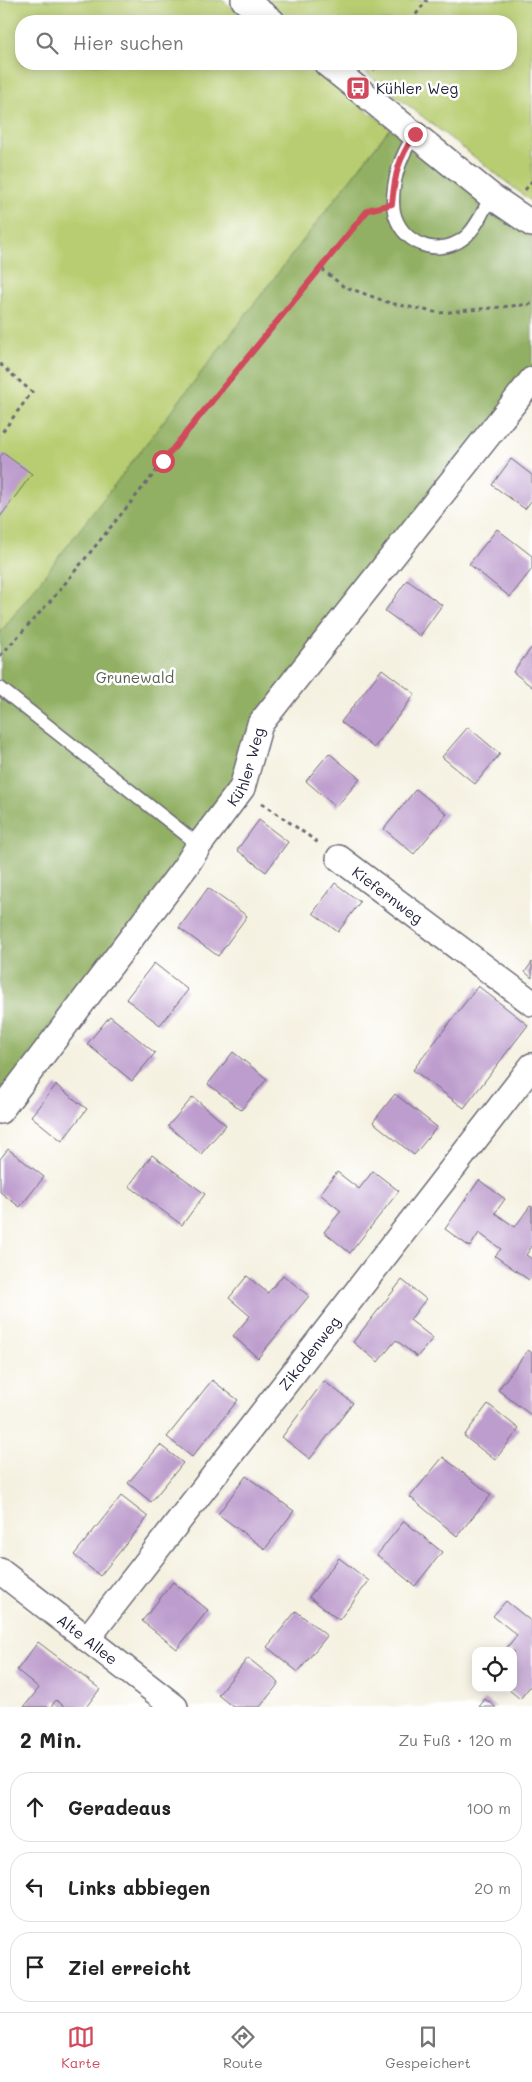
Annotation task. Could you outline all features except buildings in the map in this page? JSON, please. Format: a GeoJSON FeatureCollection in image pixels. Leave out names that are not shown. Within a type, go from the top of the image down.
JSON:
{"type":"FeatureCollection","features":[{"type":"Feature","properties":{"kind":"street"},"geometry":{"type":"LineString","coordinates":[[244,0],[264,15]]}},
{"type":"Feature","properties":{"kind":"street"},"geometry":{"type":"LineString","coordinates":[[335,70],[491,196],[532,224]]}},
{"type":"Feature","properties":{"kind":"street","name":"Kühler Weg"},"geometry":{"type":"LineString","coordinates":[[0,1111],[186,866],[199,845],[242,788],[260,724],[532,380]]}},
{"type":"Feature","properties":{"kind":"street","name":"Kiefernweg"},"geometry":{"type":"LineString","coordinates":[[339,858],[532,1003]]}},
{"type":"Feature","properties":{"kind":"street","name":"Zikadenweg"},"geometry":{"type":"LineString","coordinates":[[87,1639],[532,1066]]}},
{"type":"Feature","properties":{"kind":"street","name":"Alte Allee"},"geometry":{"type":"LineString","coordinates":[[0,1571],[175,1707]]}},
{"type":"Feature","properties":{"kind":"lane"},"geometry":{"type":"LineString","coordinates":[[415,134],[401,155],[394,178],[392,204],[398,222],[405,234],[413,241],[426,247],[446,247],[464,238],[480,216],[491,196]]}},
{"type":"Feature","properties":{"kind":"lane"},"geometry":{"type":"LineString","coordinates":[[0,688],[199,845]]}},
{"type":"Feature","properties":{"kind":"path"},"geometry":{"type":"LineString","coordinates":[[415,15],[427,0]]}},
{"type":"Feature","properties":{"kind":"path"},"geometry":{"type":"LineString","coordinates":[[0,656],[54,597],[368,210],[392,204]]}},
{"type":"Feature","properties":{"kind":"path"},"geometry":{"type":"LineString","coordinates":[[322,268],[343,286],[390,303],[439,313],[532,304]]}},
{"type":"Feature","properties":{"kind":"path"},"geometry":{"type":"LineString","coordinates":[[0,364],[32,392],[0,435]]}},
{"type":"Feature","properties":{"kind":"path","name":"Kiefernweg"},"geometry":{"type":"LineString","coordinates":[[242,788],[339,858]]}},
{"type":"Feature","properties":{"kind":"green space"},"geometry":{"type":"Polygon","coordinates":[[[0,0],[222,0],[242,15],[15,15],[15,70],[314,70],[390,128],[0,633],[0,0]]]}},
{"type":"Feature","properties":{"kind":"green space"},"geometry":{"type":"Polygon","coordinates":[[[244,0],[532,0],[532,202],[363,70],[517,70],[517,15],[264,15],[244,0]]]}},
{"type":"Feature","properties":{"kind":"green space","name":"Grunewald"},"geometry":{"type":"Polygon","coordinates":[[[390,128],[532,222],[532,378],[260,724],[242,788],[0,1109],[0,633],[390,128]]]}},
{"type":"Feature","properties":{"kind":"place","name":"Kühler Weg"},"geometry":{"type":"Point","coordinates":[358,88]}},
{"type":"Feature","properties":{"kind":"route"},"geometry":{"type":"LineString","coordinates":[[163,461],[368,210],[392,204],[394,178],[401,155],[415,134]]}}]}
